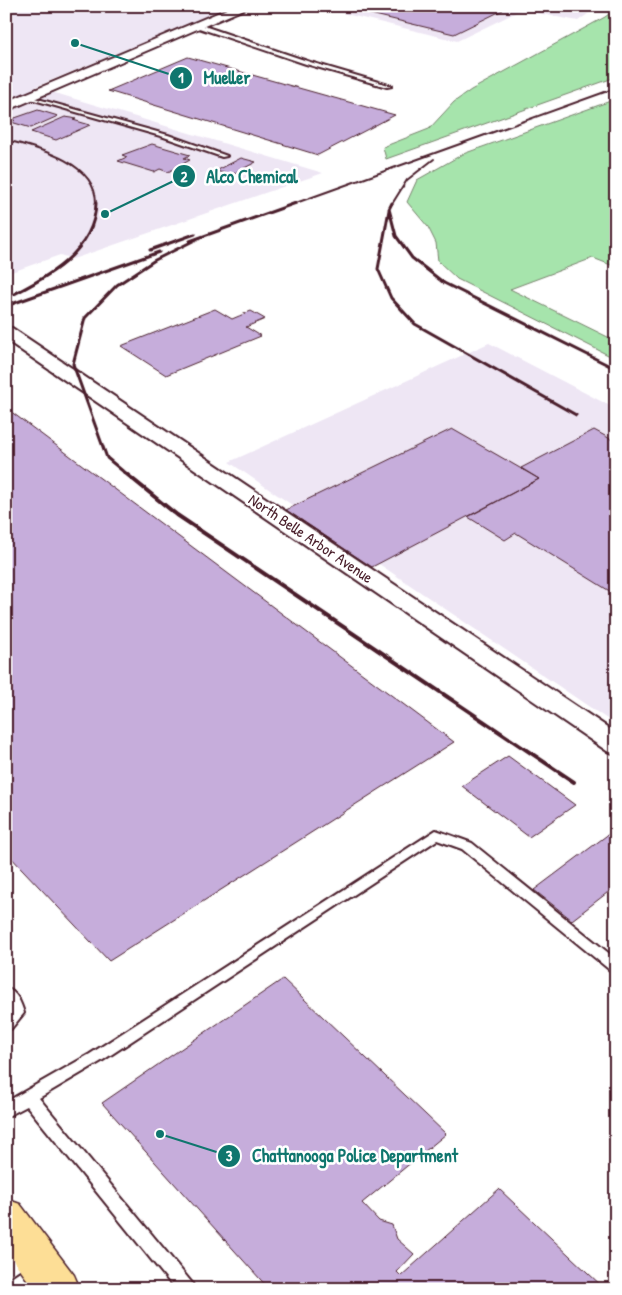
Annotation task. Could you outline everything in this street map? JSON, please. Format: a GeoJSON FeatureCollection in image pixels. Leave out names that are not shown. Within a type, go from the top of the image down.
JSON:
{"type":"FeatureCollection","features":[{"type":"Feature","properties":{"kind":"main road"},"geometry":{"type":"LineString","coordinates":[[6,1217],[19,1260],[59,1289]]}},
{"type":"Feature","properties":{"kind":"street"},"geometry":{"type":"LineString","coordinates":[[6,107],[198,26],[235,7]]}},
{"type":"Feature","properties":{"kind":"street","name":"North Belle Arbor Avenue"},"geometry":{"type":"LineString","coordinates":[[6,332],[616,744]]}},
{"type":"Feature","properties":{"kind":"lane"},"geometry":{"type":"LineString","coordinates":[[198,26],[308,63],[389,86]]}},
{"type":"Feature","properties":{"kind":"lane"},"geometry":{"type":"LineString","coordinates":[[29,97],[166,136],[224,156]]}},
{"type":"Feature","properties":{"kind":"lane"},"geometry":{"type":"LineString","coordinates":[[6,1110],[95,1058],[436,836],[467,846],[616,967]]}},
{"type":"Feature","properties":{"kind":"lane"},"geometry":{"type":"LineString","coordinates":[[6,994],[13,1002],[17,1013],[6,1025]]}},
{"type":"Feature","properties":{"kind":"lane"},"geometry":{"type":"LineString","coordinates":[[29,1096],[186,1289]]}},
{"type":"Feature","properties":{"kind":"shaded area"},"geometry":{"type":"Polygon","coordinates":[[[6,6],[231,6],[35,87],[323,173],[73,259],[60,255],[6,274],[6,6]]]}},
{"type":"Feature","properties":{"kind":"shaded area"},"geometry":{"type":"Polygon","coordinates":[[[313,6],[599,6],[578,21],[521,10],[457,41],[313,6]]]}},
{"type":"Feature","properties":{"kind":"shaded area"},"geometry":{"type":"Polygon","coordinates":[[[489,343],[616,409],[616,725],[229,462],[489,343]]]}},
{"type":"Feature","properties":{"kind":"green space"},"geometry":{"type":"Polygon","coordinates":[[[616,9],[616,77],[386,159],[383,147],[429,129],[454,102],[471,90],[605,17],[616,9]]]}},
{"type":"Feature","properties":{"kind":"green space"},"geometry":{"type":"Polygon","coordinates":[[[616,99],[616,267],[593,258],[510,289],[616,341],[616,359],[457,279],[438,261],[436,243],[428,227],[407,202],[417,180],[463,154],[616,99]]]}},
{"type":"Feature","properties":{"kind":"building"},"geometry":{"type":"Polygon","coordinates":[[[337,6],[487,6],[503,10],[454,34],[337,6]]]}},
{"type":"Feature","properties":{"kind":"building"},"geometry":{"type":"Polygon","coordinates":[[[188,57],[395,115],[318,155],[108,91],[188,57]]]}},
{"type":"Feature","properties":{"kind":"building"},"geometry":{"type":"Polygon","coordinates":[[[38,110],[58,116],[31,128],[11,122],[15,120],[12,119],[38,110]]]}},
{"type":"Feature","properties":{"kind":"building"},"geometry":{"type":"Polygon","coordinates":[[[65,117],[90,125],[56,140],[31,132],[65,117]]]}},
{"type":"Feature","properties":{"kind":"building"},"geometry":{"type":"Polygon","coordinates":[[[152,144],[190,155],[184,158],[190,160],[168,172],[160,169],[154,172],[118,161],[127,157],[122,155],[152,144]]]}},
{"type":"Feature","properties":{"kind":"building"},"geometry":{"type":"Polygon","coordinates":[[[241,158],[256,162],[231,175],[216,171],[241,158]]]}},
{"type":"Feature","properties":{"kind":"building"},"geometry":{"type":"Polygon","coordinates":[[[215,309],[232,319],[251,311],[265,319],[246,327],[261,336],[166,375],[121,346],[215,309]]]}},
{"type":"Feature","properties":{"kind":"building"},"geometry":{"type":"Polygon","coordinates":[[[6,408],[454,742],[109,961],[6,852],[6,408]]]}},
{"type":"Feature","properties":{"kind":"building"},"geometry":{"type":"Polygon","coordinates":[[[452,429],[539,479],[372,567],[286,510],[452,429]]]}},
{"type":"Feature","properties":{"kind":"building"},"geometry":{"type":"Polygon","coordinates":[[[594,430],[616,442],[616,595],[516,533],[505,540],[468,517],[539,479],[521,468],[594,430]]]}},
{"type":"Feature","properties":{"kind":"building"},"geometry":{"type":"Polygon","coordinates":[[[508,756],[575,805],[529,837],[462,786],[508,756]]]}},
{"type":"Feature","properties":{"kind":"building"},"geometry":{"type":"Polygon","coordinates":[[[614,830],[616,832],[616,886],[572,920],[534,890],[614,830]]]}},
{"type":"Feature","properties":{"kind":"building"},"geometry":{"type":"Polygon","coordinates":[[[283,979],[446,1134],[362,1203],[379,1221],[392,1225],[397,1239],[414,1254],[397,1272],[401,1276],[499,1189],[605,1289],[269,1289],[102,1103],[283,979]]]}},
{"type":"Feature","properties":{"kind":"railway"},"geometry":{"type":"LineString","coordinates":[[293,204],[616,88]]}},
{"type":"Feature","properties":{"kind":"railway"},"geometry":{"type":"LineString","coordinates":[[6,140],[33,147],[63,159],[76,167],[87,177],[94,190],[96,203]]}},
{"type":"Feature","properties":{"kind":"railway"},"geometry":{"type":"LineString","coordinates":[[392,204],[407,180],[434,159]]}},
{"type":"Feature","properties":{"kind":"railway"},"geometry":{"type":"LineString","coordinates":[[6,298],[51,273],[77,250],[87,236],[93,220],[96,203]]}},
{"type":"Feature","properties":{"kind":"railway"},"geometry":{"type":"LineString","coordinates":[[190,241],[296,203]]}},
{"type":"Feature","properties":{"kind":"railway"},"geometry":{"type":"LineString","coordinates":[[392,203],[389,209],[396,236],[412,258],[444,283],[616,369]]}},
{"type":"Feature","properties":{"kind":"railway"},"geometry":{"type":"LineString","coordinates":[[389,210],[378,269],[391,298],[415,324],[576,415]]}},
{"type":"Feature","properties":{"kind":"railway"},"geometry":{"type":"LineString","coordinates":[[150,250],[195,234]]}},
{"type":"Feature","properties":{"kind":"railway"},"geometry":{"type":"LineString","coordinates":[[125,473],[107,458],[73,364],[85,318],[117,285],[155,260],[197,239]]}},
{"type":"Feature","properties":{"kind":"railway"},"geometry":{"type":"LineString","coordinates":[[6,306],[159,252]]}},
{"type":"Feature","properties":{"kind":"railway"},"geometry":{"type":"LineString","coordinates":[[124,472],[177,515],[574,782]]}},
{"type":"Feature","properties":{"kind":"place","name":"Mueller"},"geometry":{"type":"Point","coordinates":[75,43]}},
{"type":"Feature","properties":{"kind":"place","name":"Alco Chemical"},"geometry":{"type":"Point","coordinates":[105,214]}},
{"type":"Feature","properties":{"kind":"place","name":"Chattanooga Police Department"},"geometry":{"type":"Point","coordinates":[160,1134]}}]}
